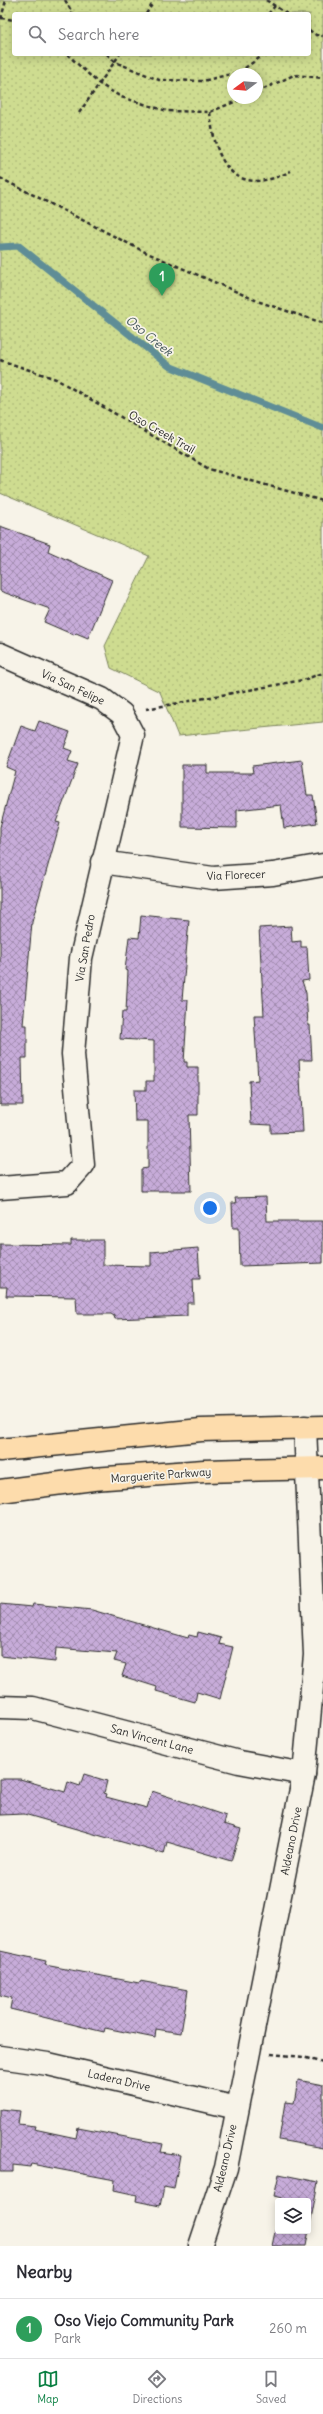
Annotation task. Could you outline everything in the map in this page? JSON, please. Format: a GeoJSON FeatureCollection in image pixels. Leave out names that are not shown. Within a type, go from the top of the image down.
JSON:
{"type":"FeatureCollection","features":[{"type":"Feature","properties":{"kind":"main road"},"geometry":{"type":"LineString","coordinates":[[0,1450],[201,1430],[314,1427]]}},
{"type":"Feature","properties":{"kind":"main road","name":"Marguerite Parkway"},"geometry":{"type":"LineString","coordinates":[[0,1491],[101,1479],[204,1471],[316,1468]]}},
{"type":"Feature","properties":{"kind":"street","name":"Via San Felipe"},"geometry":{"type":"LineString","coordinates":[[0,654],[102,699],[122,714],[133,735]]}},
{"type":"Feature","properties":{"kind":"street","name":"Via San Pedro"},"geometry":{"type":"LineString","coordinates":[[0,1188],[67,1183],[84,1165],[73,1054],[81,958],[102,862],[133,735]]}},
{"type":"Feature","properties":{"kind":"street","name":"Via Florecer"},"geometry":{"type":"LineString","coordinates":[[102,862],[213,878],[273,874],[323,865]]}},
{"type":"Feature","properties":{"kind":"street","name":"Aldeano Drive"},"geometry":{"type":"LineString","coordinates":[[200,2246],[226,2168],[304,1774],[319,1655],[314,1427]]}},
{"type":"Feature","properties":{"kind":"street","name":"San Vincent Lane"},"geometry":{"type":"LineString","coordinates":[[0,1707],[33,1708],[239,1762],[304,1774]]}},
{"type":"Feature","properties":{"kind":"street","name":"Ladera Drive"},"geometry":{"type":"LineString","coordinates":[[0,2056],[48,2064],[237,2108]]}},
{"type":"Feature","properties":{"kind":"path"},"geometry":{"type":"LineString","coordinates":[[6,0],[1,18],[12,20]]}},
{"type":"Feature","properties":{"kind":"path"},"geometry":{"type":"LineString","coordinates":[[65,0],[72,12]]}},
{"type":"Feature","properties":{"kind":"path"},"geometry":{"type":"LineString","coordinates":[[266,0],[284,12]]}},
{"type":"Feature","properties":{"kind":"path"},"geometry":{"type":"LineString","coordinates":[[147,12],[153,3]]}},
{"type":"Feature","properties":{"kind":"path"},"geometry":{"type":"LineString","coordinates":[[270,12],[275,6]]}},
{"type":"Feature","properties":{"kind":"path"},"geometry":{"type":"LineString","coordinates":[[311,31],[316,35],[323,36]]}},
{"type":"Feature","properties":{"kind":"path"},"geometry":{"type":"LineString","coordinates":[[69,56],[98,83],[122,97],[167,111],[210,112],[229,104]]}},
{"type":"Feature","properties":{"kind":"path"},"geometry":{"type":"LineString","coordinates":[[109,56],[115,62],[159,80],[203,81],[239,72],[262,56]]}},
{"type":"Feature","properties":{"kind":"path"},"geometry":{"type":"LineString","coordinates":[[79,113],[98,83],[119,56]]}},
{"type":"Feature","properties":{"kind":"path"},"geometry":{"type":"LineString","coordinates":[[263,89],[294,75],[323,78]]}},
{"type":"Feature","properties":{"kind":"path"},"geometry":{"type":"LineString","coordinates":[[210,112],[218,147],[230,171],[249,182],[266,181],[291,171]]}},
{"type":"Feature","properties":{"kind":"path"},"geometry":{"type":"LineString","coordinates":[[0,178],[43,198],[144,252],[260,302],[323,322]]}},
{"type":"Feature","properties":{"kind":"path","name":"Oso Creek Trail"},"geometry":{"type":"LineString","coordinates":[[0,360],[56,379],[209,469],[323,500]]}},
{"type":"Feature","properties":{"kind":"path"},"geometry":{"type":"LineString","coordinates":[[122,714],[303,680],[323,673]]}},
{"type":"Feature","properties":{"kind":"path"},"geometry":{"type":"LineString","coordinates":[[276,2056],[302,2057],[323,2063]]}},
{"type":"Feature","properties":{"kind":"green space"},"geometry":{"type":"Polygon","coordinates":[[[0,0],[323,0],[323,722],[178,736],[160,692],[111,668],[105,646],[149,556],[0,493],[0,0]]]}},
{"type":"Feature","properties":{"kind":"building"},"geometry":{"type":"Polygon","coordinates":[[[0,526],[50,544],[48,551],[112,580],[88,638],[76,633],[74,635],[44,622],[50,609],[0,591],[0,526]]]}},
{"type":"Feature","properties":{"kind":"building"},"geometry":{"type":"Polygon","coordinates":[[[39,721],[70,732],[64,748],[72,751],[68,761],[78,764],[56,822],[60,823],[32,922],[23,1025],[27,1025],[27,1058],[22,1058],[23,1105],[0,1105],[0,827],[15,771],[6,767],[21,726],[35,731],[39,721]]]}},
{"type":"Feature","properties":{"kind":"building"},"geometry":{"type":"Polygon","coordinates":[[[302,760],[307,795],[313,795],[317,823],[284,828],[281,805],[237,810],[237,828],[182,827],[182,765],[207,765],[207,773],[253,773],[252,766],[302,760]]]}},
{"type":"Feature","properties":{"kind":"building"},"geometry":{"type":"Polygon","coordinates":[[[141,915],[189,920],[182,1000],[188,1000],[184,1062],[187,1062],[187,1067],[198,1067],[198,1115],[189,1115],[191,1191],[141,1191],[141,1169],[148,1168],[148,1121],[135,1121],[134,1090],[146,1090],[146,1081],[154,1081],[154,1041],[120,1039],[122,1012],[126,1012],[128,971],[125,970],[129,937],[139,938],[141,915]]]}},
{"type":"Feature","properties":{"kind":"building"},"geometry":{"type":"Polygon","coordinates":[[[291,926],[292,942],[301,941],[301,947],[307,947],[309,980],[302,981],[306,993],[312,1060],[299,1060],[303,1132],[271,1133],[271,1125],[251,1124],[249,1081],[258,1080],[254,1015],[264,1015],[259,928],[291,926]]]}},
{"type":"Feature","properties":{"kind":"building"},"geometry":{"type":"Polygon","coordinates":[[[266,1197],[267,1221],[323,1221],[323,1263],[240,1266],[239,1228],[233,1228],[232,1203],[236,1203],[235,1198],[266,1197]]]}},
{"type":"Feature","properties":{"kind":"building"},"geometry":{"type":"Polygon","coordinates":[[[71,1240],[103,1240],[103,1265],[151,1266],[151,1252],[198,1248],[200,1279],[193,1279],[194,1303],[187,1303],[187,1316],[115,1319],[111,1314],[77,1314],[76,1297],[6,1296],[7,1287],[0,1287],[0,1244],[71,1245],[71,1240]]]}},
{"type":"Feature","properties":{"kind":"building"},"geometry":{"type":"Polygon","coordinates":[[[0,1604],[32,1607],[33,1604],[92,1610],[188,1638],[189,1635],[197,1637],[198,1632],[221,1638],[219,1644],[233,1647],[220,1699],[197,1692],[195,1702],[156,1691],[157,1687],[122,1676],[126,1664],[114,1661],[117,1653],[56,1648],[55,1662],[0,1656],[0,1604]]]}},
{"type":"Feature","properties":{"kind":"building"},"geometry":{"type":"Polygon","coordinates":[[[84,1774],[107,1781],[104,1793],[107,1794],[106,1797],[147,1808],[152,1791],[226,1816],[224,1824],[241,1829],[231,1861],[167,1842],[164,1854],[24,1814],[0,1815],[0,1779],[20,1779],[65,1792],[68,1782],[80,1786],[84,1774]]]}},
{"type":"Feature","properties":{"kind":"building"},"geometry":{"type":"Polygon","coordinates":[[[0,1951],[46,1961],[45,1965],[139,1983],[140,1981],[188,1990],[181,2033],[156,2029],[155,2038],[105,2028],[104,2032],[10,2009],[12,1998],[0,1995],[0,1951]]]}},
{"type":"Feature","properties":{"kind":"building"},"geometry":{"type":"Polygon","coordinates":[[[298,2080],[323,2085],[323,2148],[279,2140],[285,2102],[294,2103],[298,2080]]]}},
{"type":"Feature","properties":{"kind":"building"},"geometry":{"type":"Polygon","coordinates":[[[0,2109],[20,2111],[18,2124],[35,2126],[34,2129],[76,2138],[78,2128],[163,2144],[161,2152],[180,2155],[174,2189],[164,2187],[160,2206],[136,2201],[137,2195],[114,2190],[115,2180],[31,2164],[30,2167],[13,2165],[13,2172],[0,2172],[0,2109]]]}},
{"type":"Feature","properties":{"kind":"building"},"geometry":{"type":"Polygon","coordinates":[[[279,2174],[318,2182],[311,2219],[311,2198],[282,2198],[274,2196],[279,2174]]]}},
{"type":"Feature","properties":{"kind":"building"},"geometry":{"type":"Polygon","coordinates":[[[275,2232],[275,2234],[308,2234],[306,2246],[272,2246],[275,2232]]]}},
{"type":"Feature","properties":{"kind":"waterway","name":"Oso Creek"},"geometry":{"type":"LineString","coordinates":[[0,247],[19,246],[169,366],[323,428]]}},
{"type":"Feature","properties":{"kind":"place","name":"Oso Viejo Community Park"},"geometry":{"type":"Point","coordinates":[162,296]}}]}
